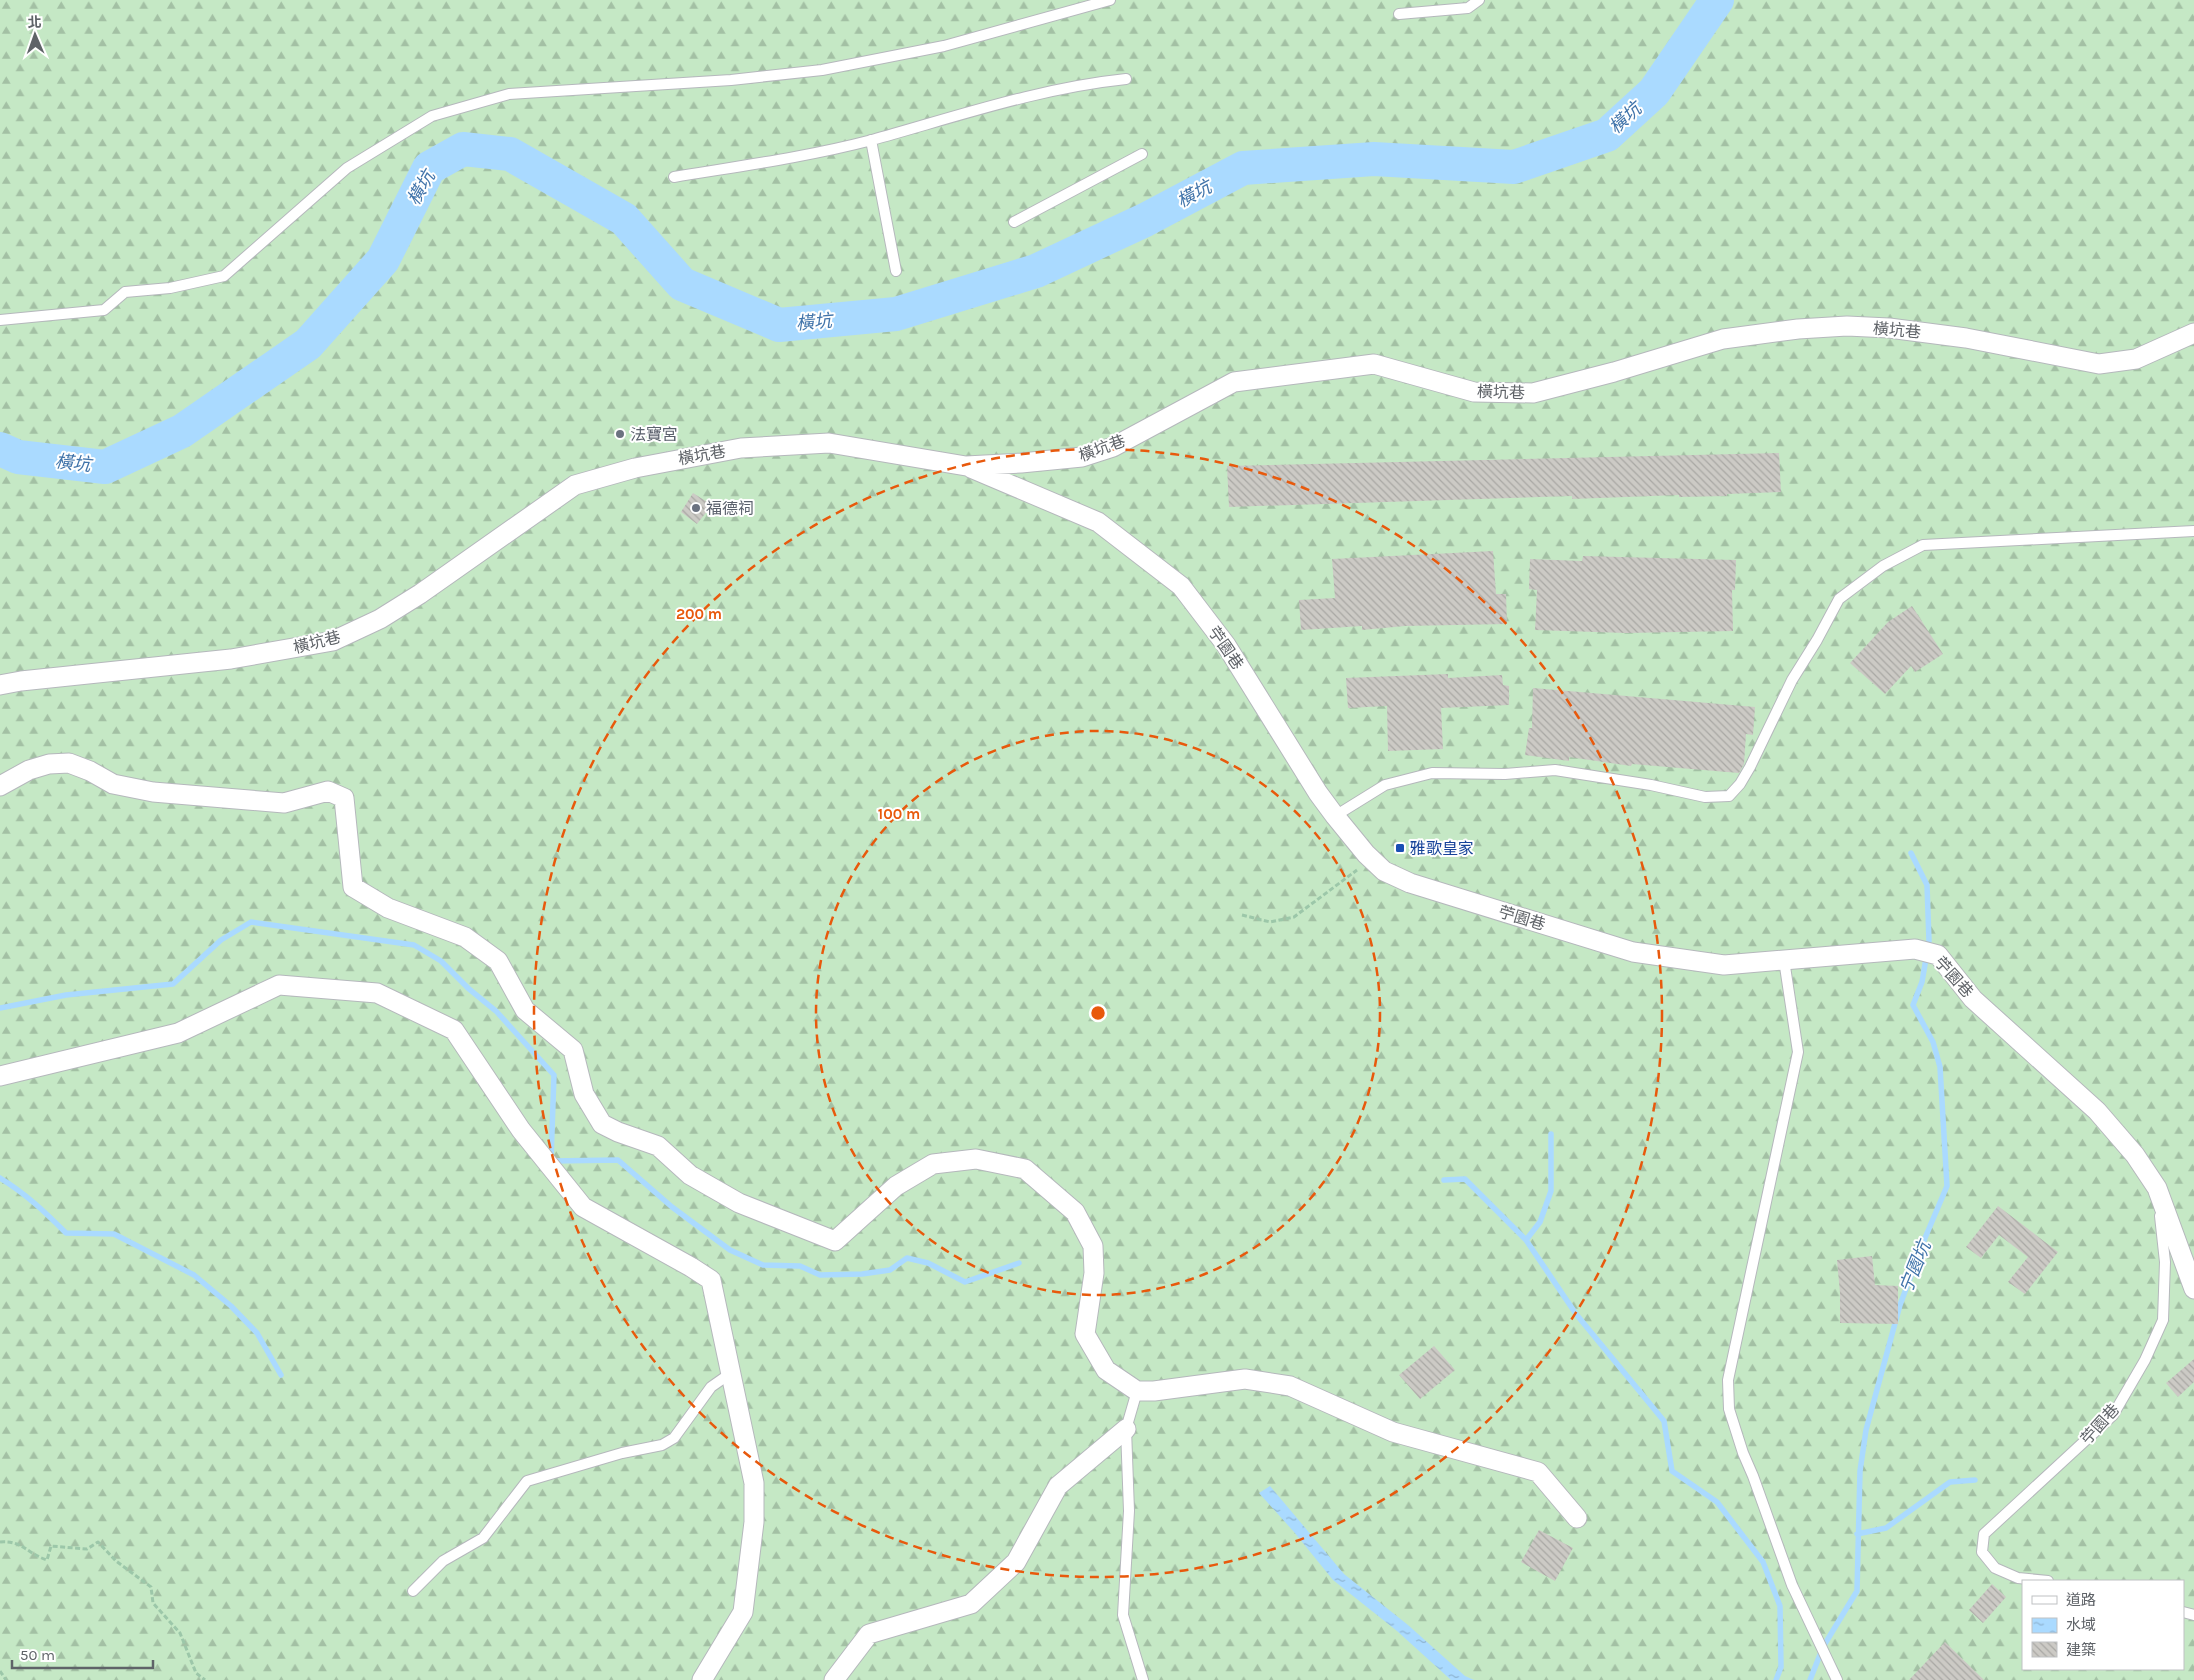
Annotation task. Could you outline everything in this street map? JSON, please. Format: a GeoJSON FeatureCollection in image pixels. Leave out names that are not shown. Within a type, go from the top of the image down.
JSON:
{"type":"FeatureCollection","features":[{"type":"Feature","properties":{"kind":"street","name":"橫坑巷"},"geometry":{"type":"LineString","coordinates":[[0,685],[231,659],[333,642],[380,619],[420,594],[575,485],[635,468],[741,448],[829,443],[966,466],[1021,463],[1082,458],[1114,447],[1234,382],[1374,364],[1474,392],[1533,393],[1614,372],[1723,338],[1798,329],[1848,326],[1889,328],[1966,338],[2099,364],[2136,359],[2194,333]]}},
{"type":"Feature","properties":{"kind":"street","name":"苧園巷"},"geometry":{"type":"LineString","coordinates":[[966,466],[1098,522],[1180,586],[1226,645],[1318,793],[1335,816],[1384,871],[1410,883],[1633,952],[1724,965],[1914,949],[1938,955],[1973,999],[2097,1111],[2135,1155],[2157,1188],[2194,1289]]}},
{"type":"Feature","properties":{"kind":"street"},"geometry":{"type":"LineString","coordinates":[[0,786],[29,770],[49,764],[69,763],[90,771],[113,784],[152,792],[284,803],[328,791],[344,798],[353,887],[388,908],[466,937],[498,961],[525,1010],[574,1050],[584,1094],[602,1124],[618,1132],[658,1146],[690,1175],[739,1203],[835,1240],[896,1186],[933,1164],[976,1159],[1025,1169],[1075,1212],[1093,1246],[1094,1273],[1085,1334],[1106,1370],[1137,1391],[1154,1391],[1245,1379],[1290,1386],[1393,1432],[1538,1472],[1577,1518]]}},
{"type":"Feature","properties":{"kind":"street"},"geometry":{"type":"LineString","coordinates":[[0,1076],[178,1033],[279,985],[377,993],[454,1030],[521,1130],[583,1207],[710,1280],[754,1483],[754,1522],[743,1612],[702,1680]]}},
{"type":"Feature","properties":{"kind":"street"},"geometry":{"type":"LineString","coordinates":[[834,1680],[869,1634],[971,1604],[1016,1562],[1058,1486],[1126,1429]]}},
{"type":"Feature","properties":{"kind":"lane"},"geometry":{"type":"LineString","coordinates":[[0,320],[104,310],[125,292],[170,288],[224,276],[347,168],[432,116],[508,94],[731,80],[822,70],[944,46],[1110,0]]}},
{"type":"Feature","properties":{"kind":"lane"},"geometry":{"type":"LineString","coordinates":[[1399,14],[1468,8],[1479,0]]}},
{"type":"Feature","properties":{"kind":"lane"},"geometry":{"type":"LineString","coordinates":[[674,177],[794,157],[871,140],[1000,104],[1096,82],[1126,79]]}},
{"type":"Feature","properties":{"kind":"lane"},"geometry":{"type":"LineString","coordinates":[[871,140],[896,271]]}},
{"type":"Feature","properties":{"kind":"lane"},"geometry":{"type":"LineString","coordinates":[[1014,222],[1142,154]]}},
{"type":"Feature","properties":{"kind":"lane"},"geometry":{"type":"LineString","coordinates":[[1335,816],[1385,785],[1432,773],[1505,774],[1554,770],[1651,785],[1705,797],[1729,796],[1740,784],[1750,767],[1792,680],[1817,640],[1839,599],[1883,566],[1923,545],[2194,531]]}},
{"type":"Feature","properties":{"kind":"lane"},"geometry":{"type":"LineString","coordinates":[[1784,960],[1798,1052],[1728,1380],[1729,1409],[1743,1453],[1792,1585],[1837,1680]]}},
{"type":"Feature","properties":{"kind":"lane","name":"苧園巷"},"geometry":{"type":"LineString","coordinates":[[2038,1580],[2018,1578],[1995,1568],[1982,1552],[1984,1534],[2112,1415],[2145,1360],[2163,1320],[2165,1262],[2157,1188]]}},
{"type":"Feature","properties":{"kind":"lane"},"geometry":{"type":"LineString","coordinates":[[413,1590],[443,1561],[483,1538],[527,1481],[622,1453],[662,1445],[674,1438],[711,1387],[731,1373]]}},
{"type":"Feature","properties":{"kind":"lane"},"geometry":{"type":"LineString","coordinates":[[1137,1391],[1126,1429],[1128,1510],[1123,1615],[1143,1680]]}},
{"type":"Feature","properties":{"kind":"path"},"geometry":{"type":"LineString","coordinates":[[1242,915],[1270,922],[1294,917],[1349,877],[1370,857]]}},
{"type":"Feature","properties":{"kind":"path"},"geometry":{"type":"LineString","coordinates":[[0,1542],[12,1541],[22,1545],[34,1556],[47,1560],[51,1546],[88,1549],[98,1542],[116,1561],[151,1587],[153,1603],[180,1633],[196,1674],[205,1680]]}},
{"type":"Feature","properties":{"kind":"path"},"geometry":{"type":"LineString","coordinates":[[0,1671],[6,1680]]}},
{"type":"Feature","properties":{"kind":"green space"},"geometry":{"type":"Polygon","coordinates":[[[0,0],[2194,0],[2194,1680],[0,1680],[0,0]]]}},
{"type":"Feature","properties":{"kind":"water"},"geometry":{"type":"Polygon","coordinates":[[[1270,1486],[1344,1574],[1408,1625],[1465,1676],[1474,1680],[1451,1680],[1397,1631],[1333,1580],[1259,1493],[1270,1486]]]}},
{"type":"Feature","properties":{"kind":"building"},"geometry":{"type":"Polygon","coordinates":[[[1779,453],[1781,492],[1727,494],[1727,496],[1679,497],[1679,495],[1572,499],[1572,496],[1229,507],[1227,466],[1779,453]]]}},
{"type":"Feature","properties":{"kind":"building","name":"福德祠"},"geometry":{"type":"Polygon","coordinates":[[[693,493],[712,505],[697,524],[681,512],[693,493]]]}},
{"type":"Feature","properties":{"kind":"building"},"geometry":{"type":"Polygon","coordinates":[[[1493,551],[1496,594],[1506,594],[1507,624],[1405,626],[1362,630],[1362,626],[1301,630],[1299,600],[1335,598],[1332,559],[1493,551]]]}},
{"type":"Feature","properties":{"kind":"building"},"geometry":{"type":"Polygon","coordinates":[[[1583,556],[1736,560],[1735,590],[1732,590],[1733,631],[1626,633],[1535,630],[1537,590],[1529,589],[1530,559],[1582,561],[1583,556]]]}},
{"type":"Feature","properties":{"kind":"building"},"geometry":{"type":"Polygon","coordinates":[[[1912,606],[1943,654],[1915,672],[1911,666],[1885,694],[1850,663],[1888,622],[1912,606]]]}},
{"type":"Feature","properties":{"kind":"building"},"geometry":{"type":"Polygon","coordinates":[[[1448,674],[1448,678],[1502,675],[1503,685],[1509,686],[1509,705],[1441,708],[1443,749],[1388,751],[1387,706],[1348,708],[1346,678],[1448,674]]]}},
{"type":"Feature","properties":{"kind":"building"},"geometry":{"type":"Polygon","coordinates":[[[1533,688],[1755,707],[1753,735],[1746,734],[1744,764],[1739,773],[1632,764],[1631,766],[1569,757],[1569,761],[1525,755],[1529,728],[1532,728],[1533,688]]]}},
{"type":"Feature","properties":{"kind":"building"},"geometry":{"type":"Polygon","coordinates":[[[1998,1206],[2058,1252],[2025,1294],[2008,1282],[2028,1257],[1999,1235],[1981,1258],[1966,1247],[1998,1206]]]}},
{"type":"Feature","properties":{"kind":"building"},"geometry":{"type":"Polygon","coordinates":[[[1872,1256],[1875,1285],[1898,1286],[1898,1324],[1840,1323],[1837,1260],[1872,1256]]]}},
{"type":"Feature","properties":{"kind":"building"},"geometry":{"type":"Polygon","coordinates":[[[1434,1346],[1455,1370],[1420,1399],[1399,1375],[1434,1346]]]}},
{"type":"Feature","properties":{"kind":"building"},"geometry":{"type":"Polygon","coordinates":[[[2194,1359],[2194,1382],[2178,1397],[2166,1383],[2194,1359]]]}},
{"type":"Feature","properties":{"kind":"building"},"geometry":{"type":"Polygon","coordinates":[[[1539,1530],[1573,1548],[1555,1581],[1521,1562],[1539,1530]]]}},
{"type":"Feature","properties":{"kind":"building"},"geometry":{"type":"Polygon","coordinates":[[[1992,1584],[2006,1597],[1983,1623],[1969,1610],[1992,1584]]]}},
{"type":"Feature","properties":{"kind":"building"},"geometry":{"type":"Polygon","coordinates":[[[1945,1642],[1984,1680],[1909,1680],[1945,1642]]]}},
{"type":"Feature","properties":{"kind":"waterway","name":"橫坑"},"geometry":{"type":"LineString","coordinates":[[0,449],[18,457],[105,467],[182,431],[308,344],[383,260],[429,168],[463,149],[510,154],[624,219],[682,284],[779,325],[896,314],[1036,271],[1145,220],[1243,168],[1374,159],[1514,167],[1607,135],[1654,92],[1717,0]]}},
{"type":"Feature","properties":{"kind":"waterway","name":"宁園坑"},"geometry":{"type":"LineString","coordinates":[[1810,1680],[1823,1647],[1857,1591],[1860,1471],[1866,1430],[1900,1305],[1947,1186],[1940,1067],[1933,1042],[1913,1005],[1922,982],[1929,941],[1927,885],[1911,853]]}},
{"type":"Feature","properties":{"kind":"waterway"},"geometry":{"type":"LineString","coordinates":[[0,1008],[66,995],[173,984],[221,940],[251,922],[414,945],[441,961],[468,988],[496,1011],[554,1075],[551,1161],[618,1160],[672,1207],[730,1250],[763,1265],[800,1266],[820,1275],[862,1274],[890,1270],[907,1258],[928,1263],[965,1282],[1019,1263]]}},
{"type":"Feature","properties":{"kind":"waterway"},"geometry":{"type":"LineString","coordinates":[[1526,1240],[1540,1222],[1551,1191],[1551,1134]]}},
{"type":"Feature","properties":{"kind":"waterway"},"geometry":{"type":"LineString","coordinates":[[0,1178],[34,1203],[66,1233],[114,1234],[194,1275],[231,1306],[257,1333],[281,1375]]}},
{"type":"Feature","properties":{"kind":"waterway"},"geometry":{"type":"LineString","coordinates":[[1444,1180],[1465,1179],[1526,1240],[1576,1314],[1664,1421],[1672,1471],[1717,1502],[1763,1562],[1780,1606],[1781,1667],[1776,1680]]}},
{"type":"Feature","properties":{"kind":"waterway"},"geometry":{"type":"LineString","coordinates":[[1857,1534],[1886,1528],[1950,1482],[1975,1480]]}},
{"type":"Feature","properties":{"kind":"place","name":"法寶宮"},"geometry":{"type":"Point","coordinates":[620,434]}},
{"type":"Feature","properties":{"kind":"place","name":"福德祠"},"geometry":{"type":"Point","coordinates":[696,508]}},
{"type":"Feature","properties":{"kind":"place","name":"雅歌皇家"},"geometry":{"type":"Point","coordinates":[1400,848]}}]}
